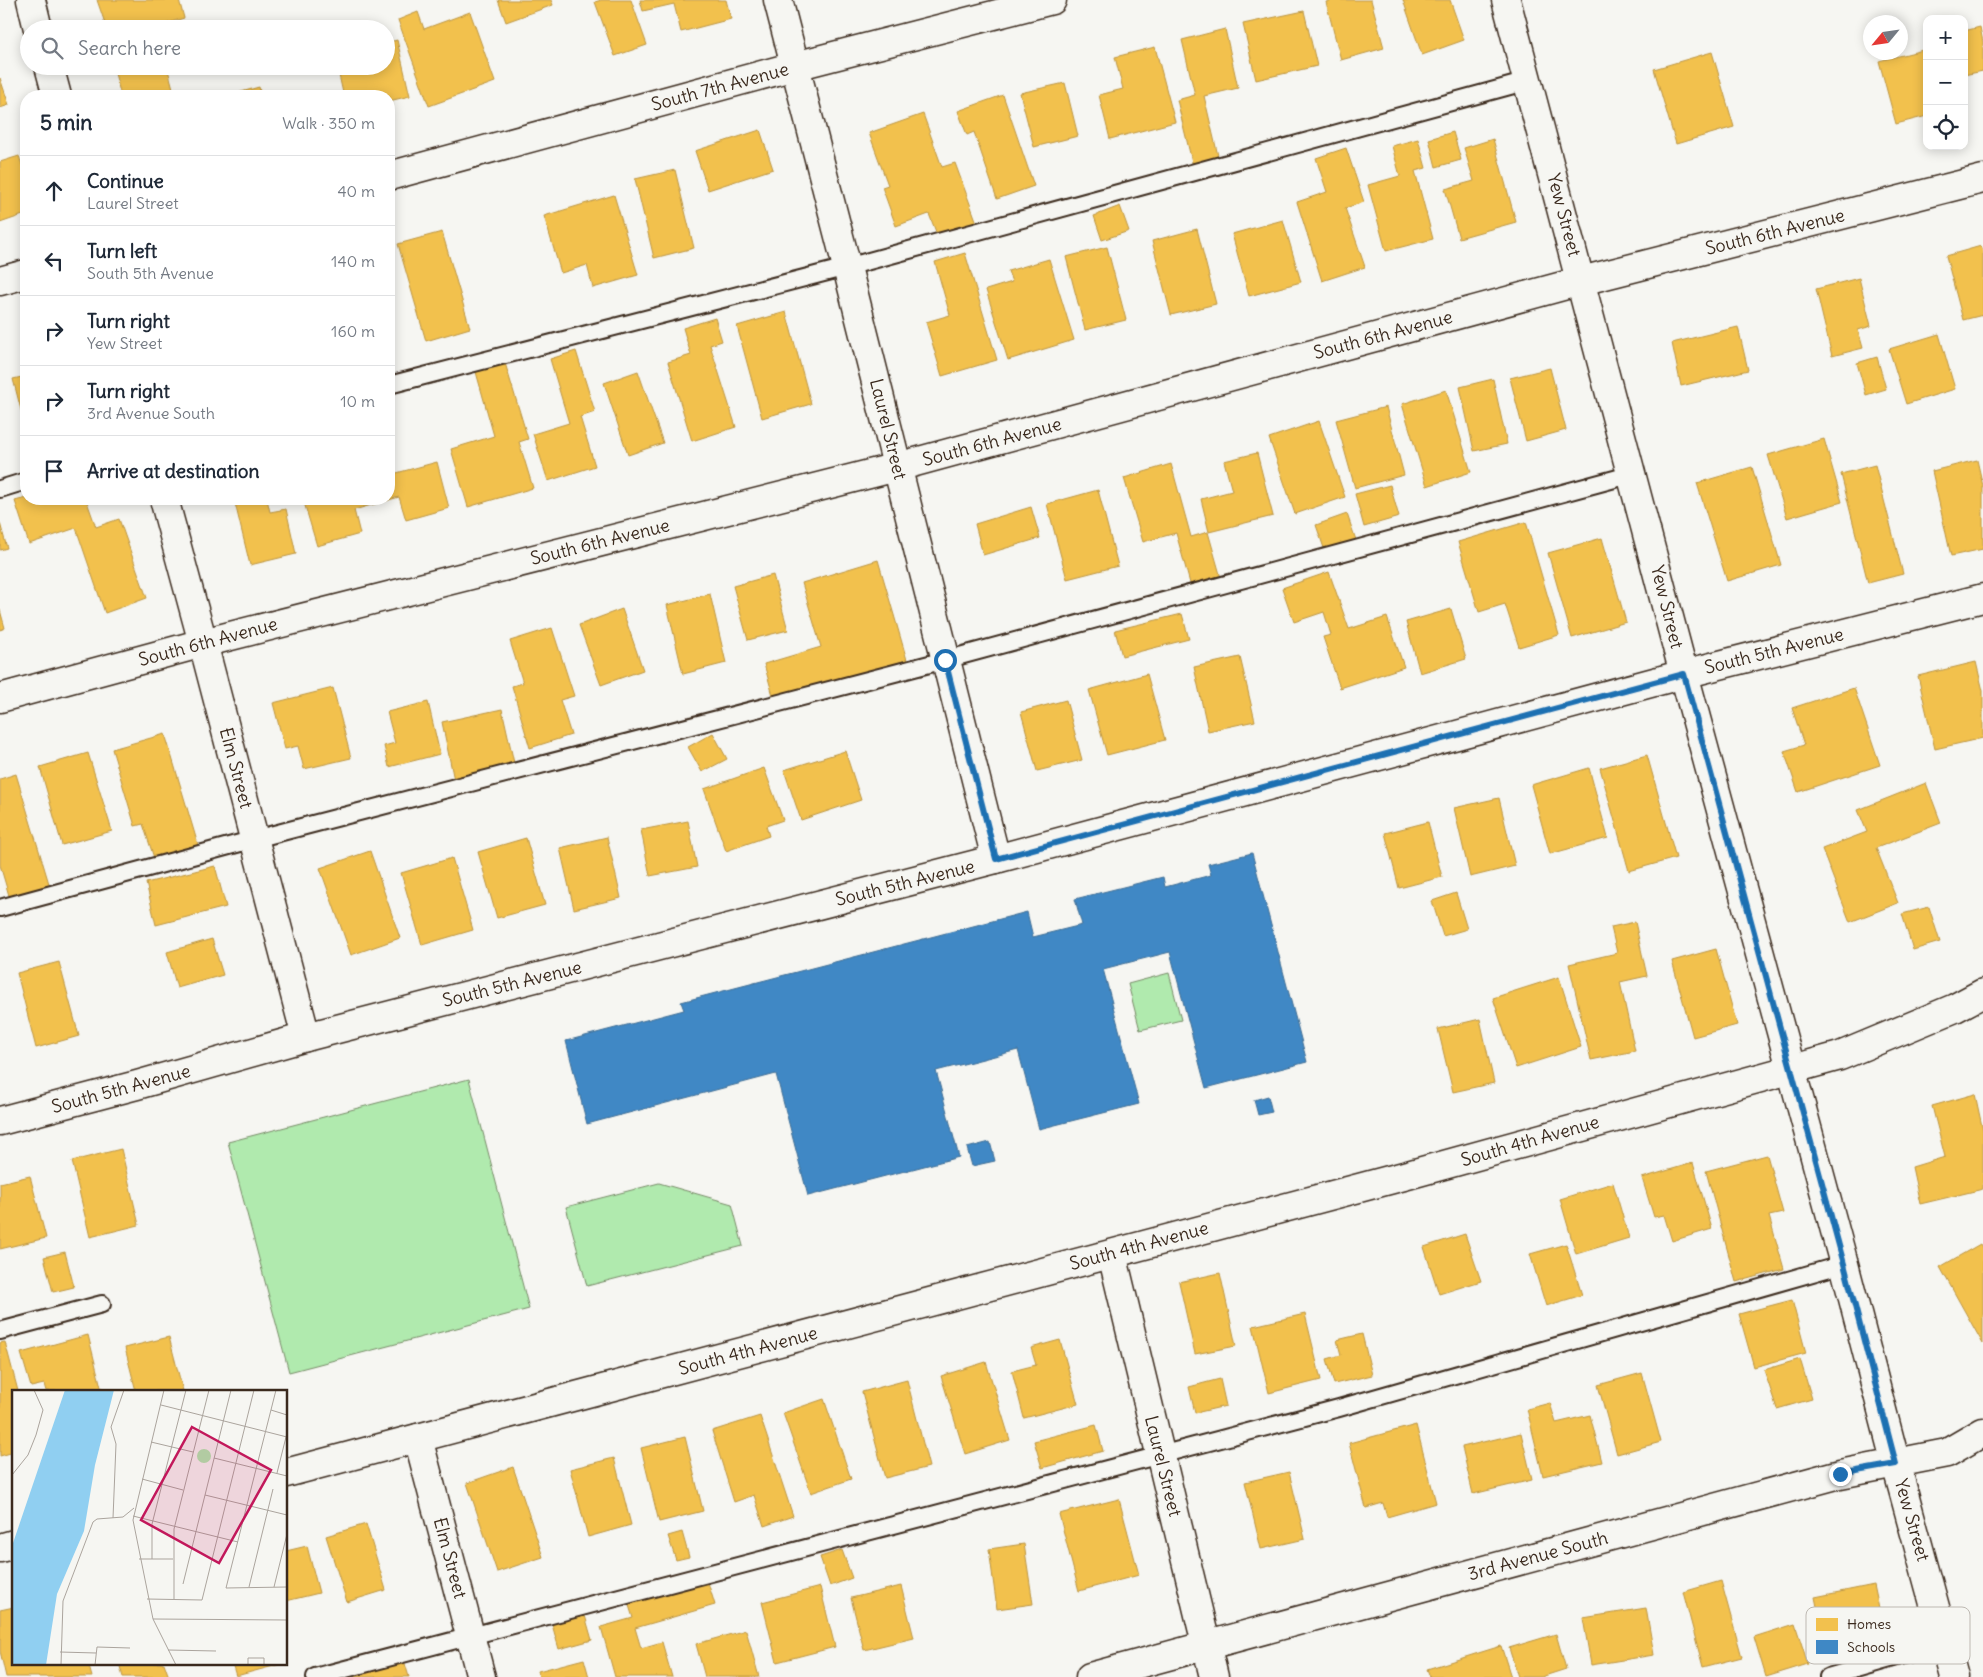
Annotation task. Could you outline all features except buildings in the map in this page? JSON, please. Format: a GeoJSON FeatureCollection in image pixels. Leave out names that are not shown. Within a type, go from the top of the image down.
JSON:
{"type":"FeatureCollection","features":[{"type":"Feature","properties":{"kind":"street"},"geometry":{"type":"LineString","coordinates":[[31,0],[36,20]]}},
{"type":"Feature","properties":{"kind":"street","name":"Laurel Street"},"geometry":{"type":"LineString","coordinates":[[778,0],[996,859]]}},
{"type":"Feature","properties":{"kind":"street","name":"South 7th Avenue"},"geometry":{"type":"LineString","coordinates":[[395,174],[796,66],[1052,0]]}},
{"type":"Feature","properties":{"kind":"street","name":"Yew Street"},"geometry":{"type":"LineString","coordinates":[[1506,0],[1633,474],[1684,674],[1936,1607]]}},
{"type":"Feature","properties":{"kind":"street"},"geometry":{"type":"LineString","coordinates":[[51,75],[55,90]]}},
{"type":"Feature","properties":{"kind":"street","name":"South 6th Avenue"},"geometry":{"type":"LineString","coordinates":[[0,698],[204,643],[897,467],[1581,282],[1983,179]]}},
{"type":"Feature","properties":{"kind":"street"},"geometry":{"type":"LineString","coordinates":[[0,281],[20,276]]}},
{"type":"Feature","properties":{"kind":"street","name":"Elm Street"},"geometry":{"type":"LineString","coordinates":[[166,505],[204,643],[306,1037]]}},
{"type":"Feature","properties":{"kind":"street","name":"South 5th Avenue"},"geometry":{"type":"LineString","coordinates":[[0,1121],[138,1086],[306,1037],[996,859],[1684,674],[1983,598]]}},
{"type":"Feature","properties":{"kind":"street","name":"South 4th Avenue"},"geometry":{"type":"LineString","coordinates":[[288,1472],[1404,1176],[1840,1056],[1955,1008],[1983,993]]}},
{"type":"Feature","properties":{"kind":"street","name":"Laurel Street"},"geometry":{"type":"LineString","coordinates":[[1112,1254],[1214,1677]]}},
{"type":"Feature","properties":{"kind":"street","name":"3rd Avenue South"},"geometry":{"type":"LineString","coordinates":[[1090,1677],[1840,1474],[1947,1453],[1983,1432]]}},
{"type":"Feature","properties":{"kind":"street","name":"Elm Street"},"geometry":{"type":"LineString","coordinates":[[418,1438],[482,1677]]}},
{"type":"Feature","properties":{"kind":"street","name":"Yew Street"},"geometry":{"type":"LineString","coordinates":[[1951,1664],[1954,1677]]}},
{"type":"Feature","properties":{"kind":"lane"},"geometry":{"type":"LineString","coordinates":[[395,383],[847,267],[1528,81]]}},
{"type":"Feature","properties":{"kind":"lane"},"geometry":{"type":"LineString","coordinates":[[0,908],[255,839],[945,660],[1633,474]]}},
{"type":"Feature","properties":{"kind":"lane"},"geometry":{"type":"LineString","coordinates":[[0,488],[20,483]]}},
{"type":"Feature","properties":{"kind":"lane"},"geometry":{"type":"LineString","coordinates":[[315,1677],[1339,1408],[1844,1264]]}},
{"type":"Feature","properties":{"kind":"lane"},"geometry":{"type":"LineString","coordinates":[[0,1331],[102,1304]]}},
{"type":"Feature","properties":{"kind":"lane"},"geometry":{"type":"LineString","coordinates":[[1828,1677],[1873,1664]]}},
{"type":"Feature","properties":{"kind":"green space"},"geometry":{"type":"Polygon","coordinates":[[[1169,973],[1181,1020],[1140,1030],[1128,984],[1169,973]]]}},
{"type":"Feature","properties":{"kind":"green space"},"geometry":{"type":"Polygon","coordinates":[[[469,1079],[529,1309],[289,1372],[228,1142],[469,1079]]]}},
{"type":"Feature","properties":{"kind":"green space"},"geometry":{"type":"Polygon","coordinates":[[[659,1183],[732,1204],[743,1246],[587,1286],[566,1207],[659,1183]]]}},
{"type":"Feature","properties":{"kind":"route"},"geometry":{"type":"LineString","coordinates":[[945,660],[996,859],[1684,674],[1844,1264],[1896,1464],[1840,1474]]}}]}
